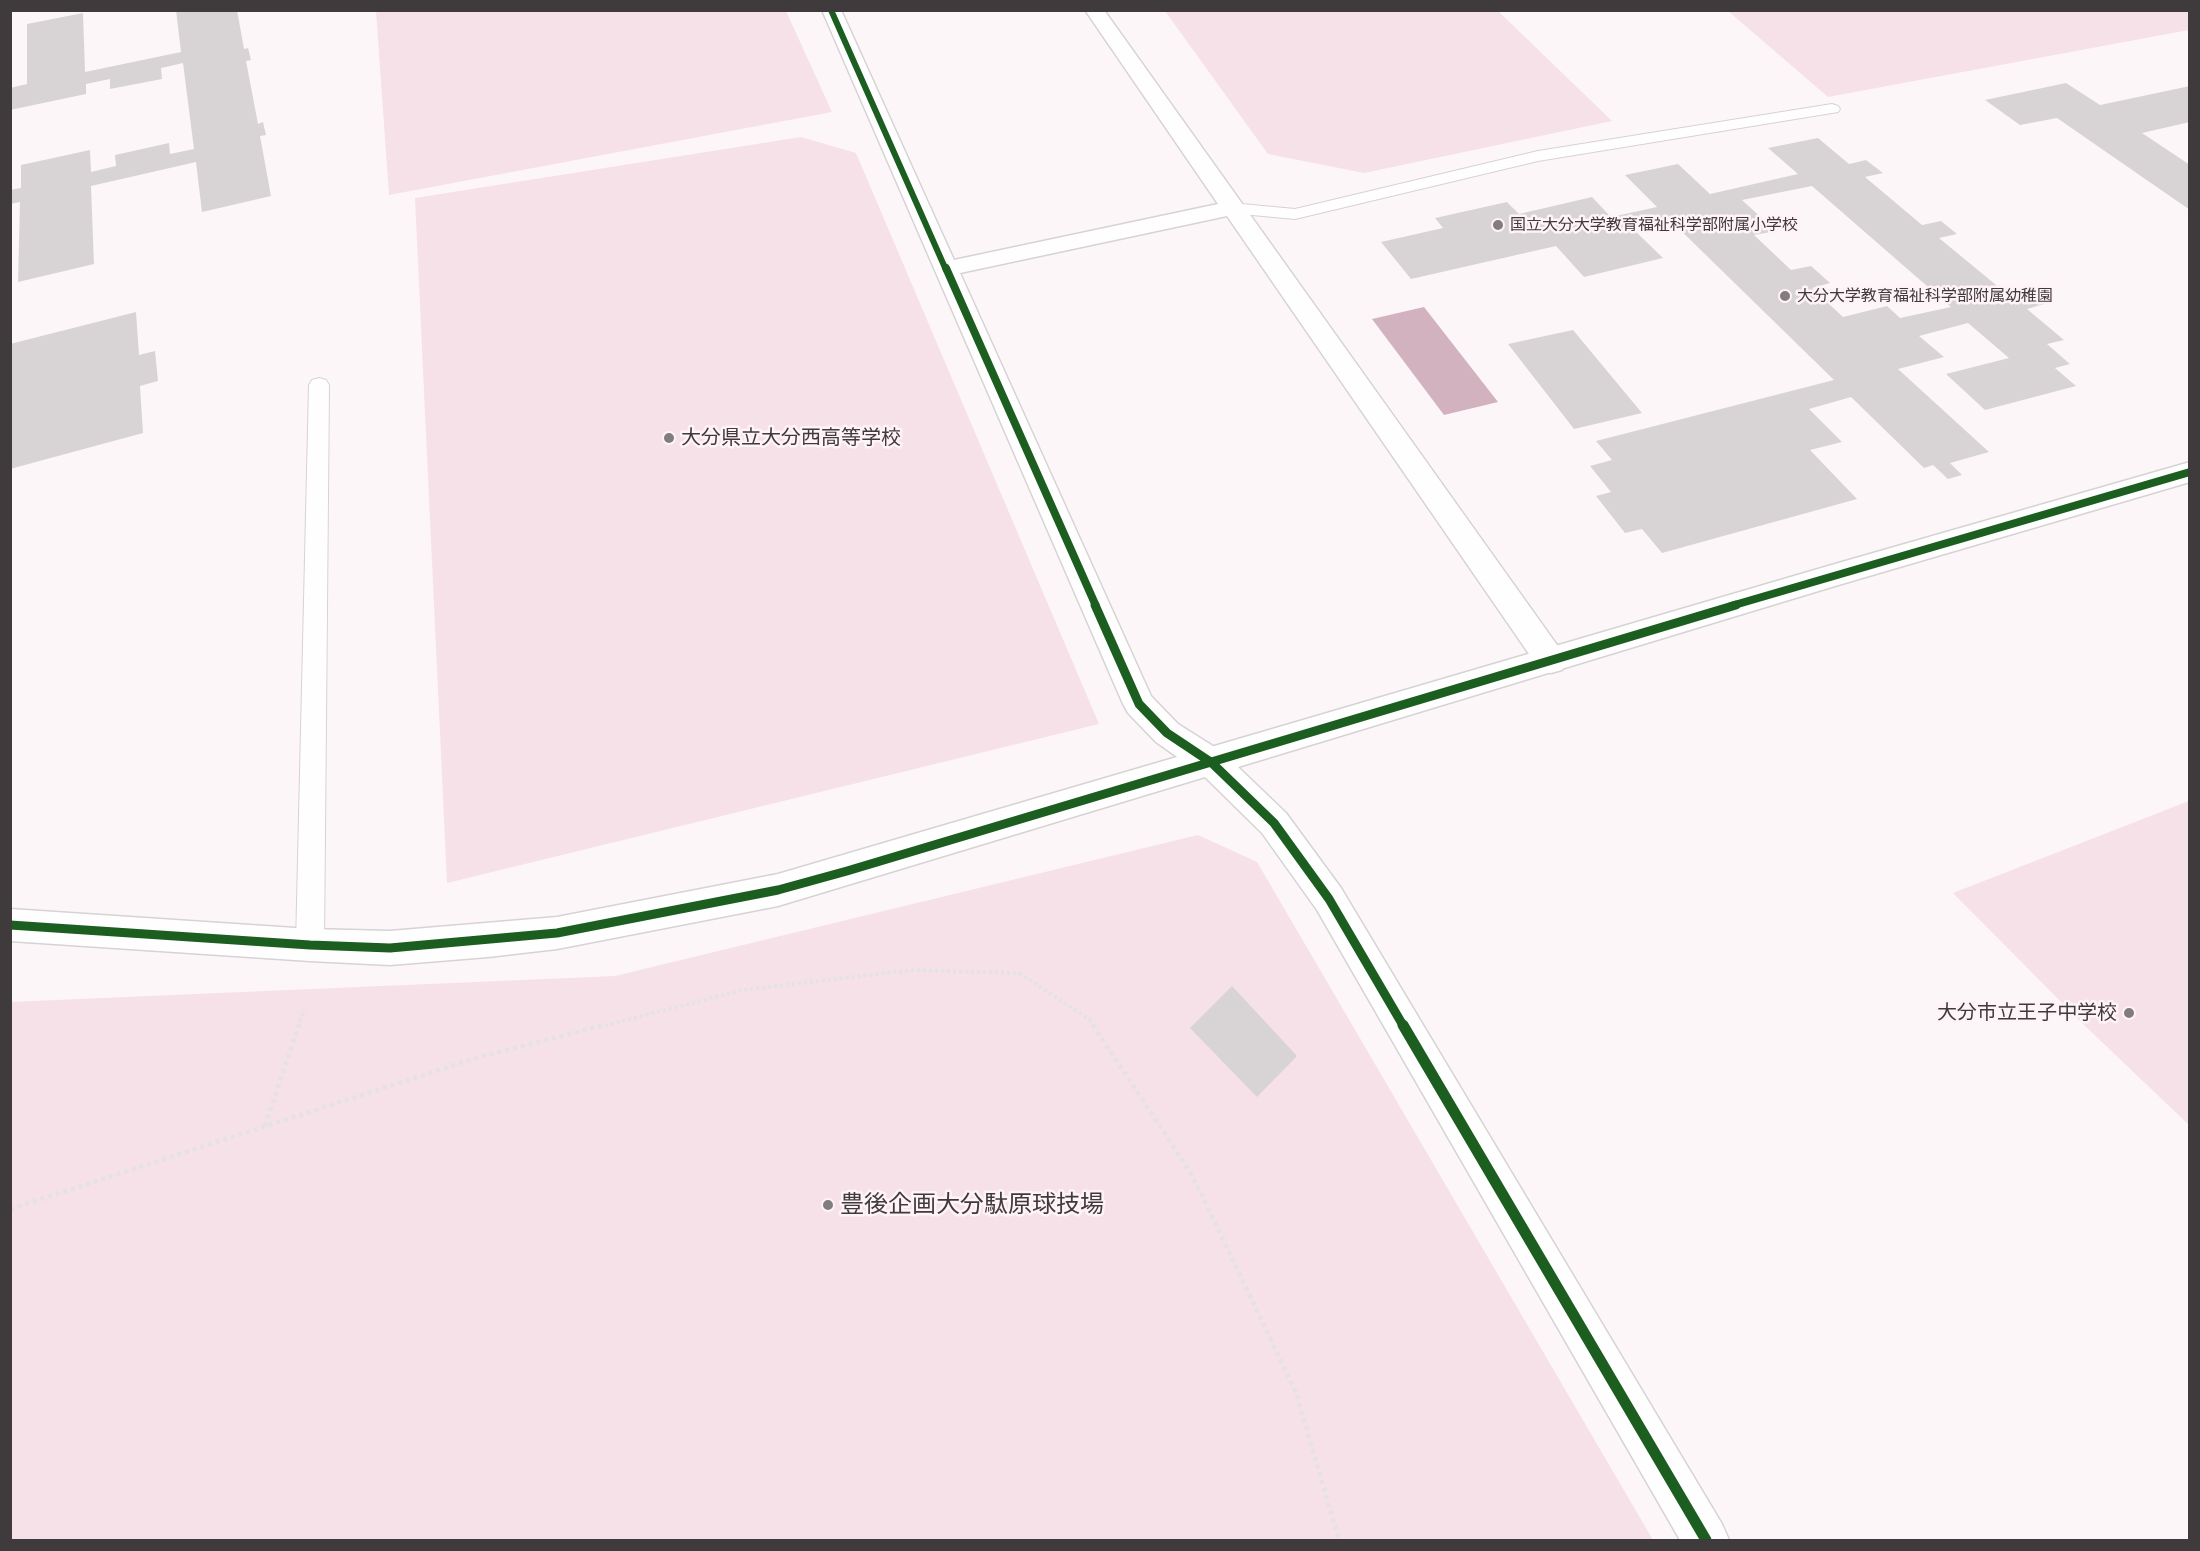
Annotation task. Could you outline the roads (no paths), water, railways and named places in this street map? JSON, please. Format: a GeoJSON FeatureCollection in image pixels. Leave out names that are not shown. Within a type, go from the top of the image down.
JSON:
{"type":"FeatureCollection","features":[{"type":"Feature","properties":{"kind":"street"},"geometry":{"type":"LineString","coordinates":[[831,10],[1138,704],[1167,733],[1212,763],[1274,824],[1329,899],[1706,1540]]}},
{"type":"Feature","properties":{"kind":"street"},"geometry":{"type":"LineString","coordinates":[[1094,10],[1551,661]]}},
{"type":"Feature","properties":{"kind":"street"},"geometry":{"type":"LineString","coordinates":[[946,269],[1231,208]]}},
{"type":"Feature","properties":{"kind":"street"},"geometry":{"type":"LineString","coordinates":[[10,925],[310,945],[390,948],[488,941],[626,921],[778,890],[2190,472]]}},
{"type":"Feature","properties":{"kind":"lane"},"geometry":{"type":"LineString","coordinates":[[1231,208],[1295,214],[1538,156],[1832,109]]}},
{"type":"Feature","properties":{"kind":"lane"},"geometry":{"type":"LineString","coordinates":[[310,945],[319,385]]}},
{"type":"Feature","properties":{"kind":"place","name":"国立大分大学教育福祉科学部附属小学校"},"geometry":{"type":"Point","coordinates":[1498,225]}},
{"type":"Feature","properties":{"kind":"place","name":"大分大学教育福祉科学部附属幼稚園"},"geometry":{"type":"Point","coordinates":[1785,296]}},
{"type":"Feature","properties":{"kind":"place","name":"大分県立大分西高等学校"},"geometry":{"type":"Point","coordinates":[669,438]}},
{"type":"Feature","properties":{"kind":"place","name":"大分市立王子中学校"},"geometry":{"type":"Point","coordinates":[2129,1013]}},
{"type":"Feature","properties":{"kind":"place","name":"豊後企画大分駄原球技場"},"geometry":{"type":"Point","coordinates":[828,1205]}}]}
